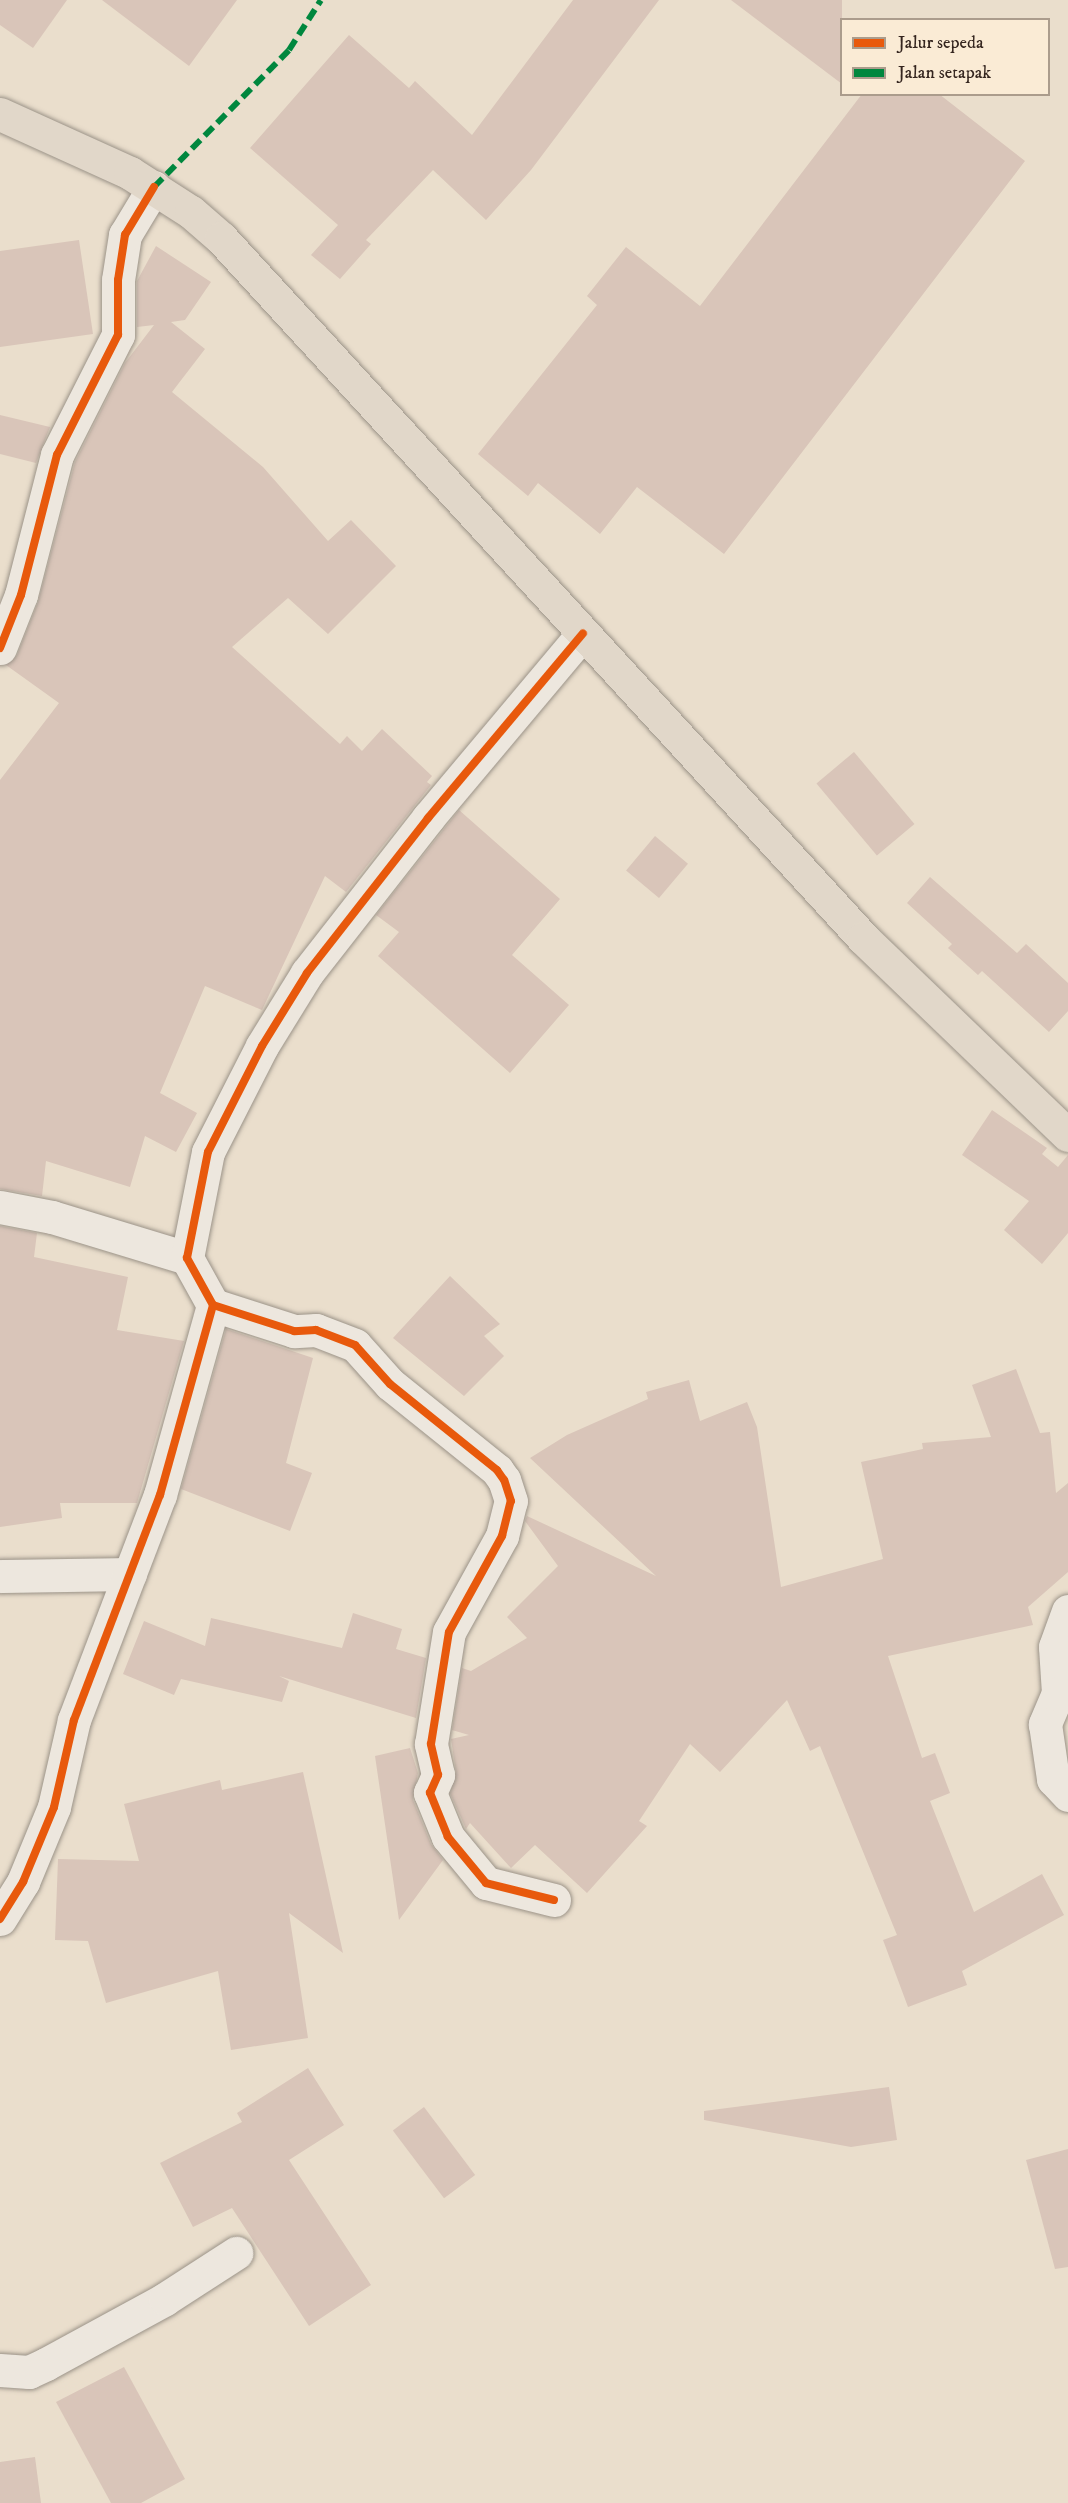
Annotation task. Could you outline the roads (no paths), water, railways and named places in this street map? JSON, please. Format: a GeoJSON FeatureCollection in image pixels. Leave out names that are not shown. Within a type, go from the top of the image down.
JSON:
{"type":"FeatureCollection","features":[{"type":"Feature","properties":{"kind":"highway"},"geometry":{"type":"LineString","coordinates":[[0,114],[154,187],[191,212],[238,254],[863,938],[1068,1135]]}},
{"type":"Feature","properties":{"kind":"street"},"geometry":{"type":"LineString","coordinates":[[0,648],[21,595],[57,455],[118,335],[118,280],[125,235],[154,187]]}},
{"type":"Feature","properties":{"kind":"street"},"geometry":{"type":"LineString","coordinates":[[554,1900],[486,1882],[448,1837],[430,1793],[438,1775],[431,1744],[449,1632],[502,1536],[511,1501],[504,1480],[497,1470],[390,1384],[355,1345],[316,1330],[294,1331],[213,1305],[187,1258],[208,1152],[262,1046],[307,973],[428,818],[583,633]]}},
{"type":"Feature","properties":{"kind":"street"},"geometry":{"type":"LineString","coordinates":[[0,1207],[52,1217],[187,1258]]}},
{"type":"Feature","properties":{"kind":"street"},"geometry":{"type":"LineString","coordinates":[[0,1918],[23,1882],[54,1807],[74,1720],[160,1495],[213,1305]]}},
{"type":"Feature","properties":{"kind":"street"},"geometry":{"type":"LineString","coordinates":[[0,1576],[130,1574]]}},
{"type":"Feature","properties":{"kind":"street"},"geometry":{"type":"LineString","coordinates":[[1068,1611],[1055,1647],[1058,1693],[1045,1724],[1053,1779],[1068,1796]]}},
{"type":"Feature","properties":{"kind":"street"},"geometry":{"type":"LineString","coordinates":[[0,2370],[29,2372],[46,2364],[165,2299],[236,2253]]}}]}
